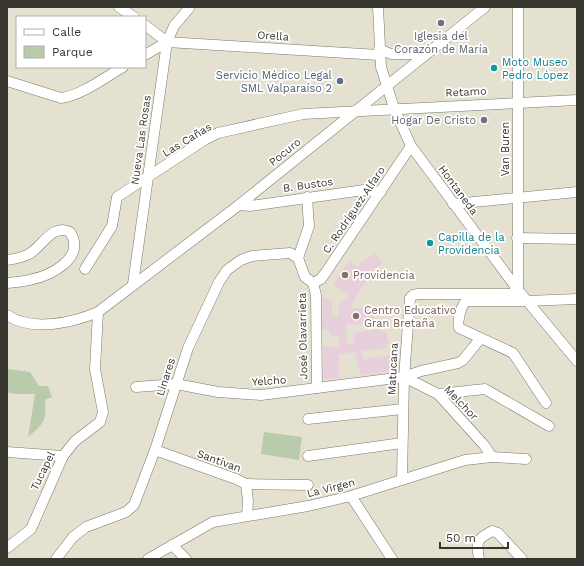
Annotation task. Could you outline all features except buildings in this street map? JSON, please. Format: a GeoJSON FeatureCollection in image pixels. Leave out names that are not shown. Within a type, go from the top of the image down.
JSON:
{"type":"FeatureCollection","features":[{"type":"Feature","properties":{"kind":"street"},"geometry":{"type":"LineString","coordinates":[[119,7],[132,16]]}},
{"type":"Feature","properties":{"kind":"street","name":"Nueva Las Rosas"},"geometry":{"type":"LineString","coordinates":[[133,284],[166,42],[174,26],[190,7]]}},
{"type":"Feature","properties":{"kind":"street","name":"Hontaneda"},"geometry":{"type":"LineString","coordinates":[[378,7],[379,52],[386,86],[411,146],[518,290],[577,361]]}},
{"type":"Feature","properties":{"kind":"street","name":"Pocuro"},"geometry":{"type":"LineString","coordinates":[[98,312],[239,205],[485,7]]}},
{"type":"Feature","properties":{"kind":"street","name":"Van Buren"},"geometry":{"type":"LineString","coordinates":[[518,7],[518,290]]}},
{"type":"Feature","properties":{"kind":"street"},"geometry":{"type":"LineString","coordinates":[[146,26],[166,42],[146,54]]}},
{"type":"Feature","properties":{"kind":"street","name":"Orella"},"geometry":{"type":"LineString","coordinates":[[166,42],[379,52],[391,54],[426,54]]}},
{"type":"Feature","properties":{"kind":"street"},"geometry":{"type":"LineString","coordinates":[[7,81],[61,98],[68,97],[121,68]]}},
{"type":"Feature","properties":{"kind":"street","name":"Retamo"},"geometry":{"type":"LineString","coordinates":[[356,110],[577,100]]}},
{"type":"Feature","properties":{"kind":"street","name":"Las Cañas"},"geometry":{"type":"LineString","coordinates":[[85,269],[112,226],[117,197],[206,139],[218,133],[304,114],[356,110]]}},
{"type":"Feature","properties":{"kind":"street","name":"C. Rodríguez Alfaro"},"geometry":{"type":"LineString","coordinates":[[313,283],[321,279],[411,146]]}},
{"type":"Feature","properties":{"kind":"street","name":"B. Bustos"},"geometry":{"type":"LineString","coordinates":[[239,205],[250,206],[364,190],[381,192]]}},
{"type":"Feature","properties":{"kind":"street"},"geometry":{"type":"LineString","coordinates":[[453,204],[577,192]]}},
{"type":"Feature","properties":{"kind":"street"},"geometry":{"type":"LineString","coordinates":[[307,197],[309,226],[298,258],[305,277],[313,283]]}},
{"type":"Feature","properties":{"kind":"street"},"geometry":{"type":"LineString","coordinates":[[7,260],[20,258],[30,254],[54,232],[59,230],[70,232],[75,242],[73,253],[57,270],[31,280],[7,283]]}},
{"type":"Feature","properties":{"kind":"street"},"geometry":{"type":"LineString","coordinates":[[518,238],[577,239]]}},
{"type":"Feature","properties":{"kind":"street","name":"Linares"},"geometry":{"type":"LineString","coordinates":[[56,559],[72,537],[86,527],[126,512],[134,504],[155,450],[188,348],[219,282],[227,270],[241,260],[263,254],[290,253],[298,258]]}},
{"type":"Feature","properties":{"kind":"street","name":"José Olavarrieta"},"geometry":{"type":"LineString","coordinates":[[313,283],[316,295],[317,388]]}},
{"type":"Feature","properties":{"kind":"street","name":"Matucana"},"geometry":{"type":"LineString","coordinates":[[402,480],[404,377],[410,298],[413,295],[510,294],[518,290]]}},
{"type":"Feature","properties":{"kind":"street"},"geometry":{"type":"LineString","coordinates":[[546,403],[513,353],[459,328],[458,325],[464,302],[577,299]]}},
{"type":"Feature","properties":{"kind":"street"},"geometry":{"type":"LineString","coordinates":[[7,315],[20,321],[41,324],[76,319],[98,312]]}},
{"type":"Feature","properties":{"kind":"street","name":"Tucapel"},"geometry":{"type":"LineString","coordinates":[[7,548],[31,529],[63,456],[75,441],[100,422],[103,412],[95,370],[98,312]]}},
{"type":"Feature","properties":{"kind":"street","name":"Yelcho"},"geometry":{"type":"LineString","coordinates":[[136,387],[176,384],[218,392],[261,395],[404,377],[421,371],[458,363],[463,360],[480,339]]}},
{"type":"Feature","properties":{"kind":"street","name":"Melchor"},"geometry":{"type":"LineString","coordinates":[[404,377],[438,394],[484,445],[492,457]]}},
{"type":"Feature","properties":{"kind":"street"},"geometry":{"type":"LineString","coordinates":[[438,394],[485,389],[549,426]]}},
{"type":"Feature","properties":{"kind":"street"},"geometry":{"type":"LineString","coordinates":[[308,419],[403,409]]}},
{"type":"Feature","properties":{"kind":"street"},"geometry":{"type":"LineString","coordinates":[[308,456],[402,443]]}},
{"type":"Feature","properties":{"kind":"street","name":"Santivan"},"geometry":{"type":"LineString","coordinates":[[155,450],[246,484],[248,501],[247,516]]}},
{"type":"Feature","properties":{"kind":"street"},"geometry":{"type":"LineString","coordinates":[[7,452],[63,456]]}},
{"type":"Feature","properties":{"kind":"street","name":"La Virgen"},"geometry":{"type":"LineString","coordinates":[[148,559],[213,522],[308,506],[351,496],[465,460],[492,457],[526,459]]}},
{"type":"Feature","properties":{"kind":"street"},"geometry":{"type":"LineString","coordinates":[[246,484],[308,485]]}},
{"type":"Feature","properties":{"kind":"street"},"geometry":{"type":"LineString","coordinates":[[351,496],[392,559]]}},
{"type":"Feature","properties":{"kind":"street"},"geometry":{"type":"LineString","coordinates":[[479,559],[477,542],[479,539],[492,531],[498,533],[522,559]]}},
{"type":"Feature","properties":{"kind":"street"},"geometry":{"type":"LineString","coordinates":[[172,545],[186,559]]}},
{"type":"Feature","properties":{"kind":"shaded area","name":"Centro Educativo Gran Bretaña"},"geometry":{"type":"Polygon","coordinates":[[[376,253],[382,264],[373,269],[350,308],[374,309],[374,324],[346,325],[346,344],[354,344],[354,333],[380,329],[383,332],[386,332],[389,343],[386,344],[387,348],[362,351],[363,359],[391,355],[393,371],[361,375],[355,352],[339,354],[339,378],[324,379],[323,346],[339,347],[339,336],[331,336],[330,330],[322,330],[323,298],[332,300],[332,316],[338,316],[339,306],[344,300],[350,297],[333,285],[349,261],[357,267],[376,253]]]}},
{"type":"Feature","properties":{"kind":"green space"},"geometry":{"type":"Polygon","coordinates":[[[7,369],[30,372],[39,386],[48,386],[52,397],[45,400],[45,417],[41,425],[28,437],[35,394],[13,394],[7,392],[7,369]]]}},
{"type":"Feature","properties":{"kind":"green space"},"geometry":{"type":"Polygon","coordinates":[[[264,432],[302,437],[299,460],[261,454],[264,432]]]}},
{"type":"Feature","properties":{"kind":"place","name":"Iglesia del Corazón de María"},"geometry":{"type":"Point","coordinates":[441,23]}},
{"type":"Feature","properties":{"kind":"place","name":"Moto Museo Pedro López"},"geometry":{"type":"Point","coordinates":[494,68]}},
{"type":"Feature","properties":{"kind":"place","name":"Servicio Médico Legal SML Valparaíso 2"},"geometry":{"type":"Point","coordinates":[340,81]}},
{"type":"Feature","properties":{"kind":"place","name":"Hogar De Cristo"},"geometry":{"type":"Point","coordinates":[484,120]}},
{"type":"Feature","properties":{"kind":"place","name":"Capilla de la Providencia"},"geometry":{"type":"Point","coordinates":[430,243]}},
{"type":"Feature","properties":{"kind":"place","name":"Providencia"},"geometry":{"type":"Point","coordinates":[345,275]}},
{"type":"Feature","properties":{"kind":"place","name":"Centro Educativo Gran Bretaña"},"geometry":{"type":"Point","coordinates":[356,316]}}]}
